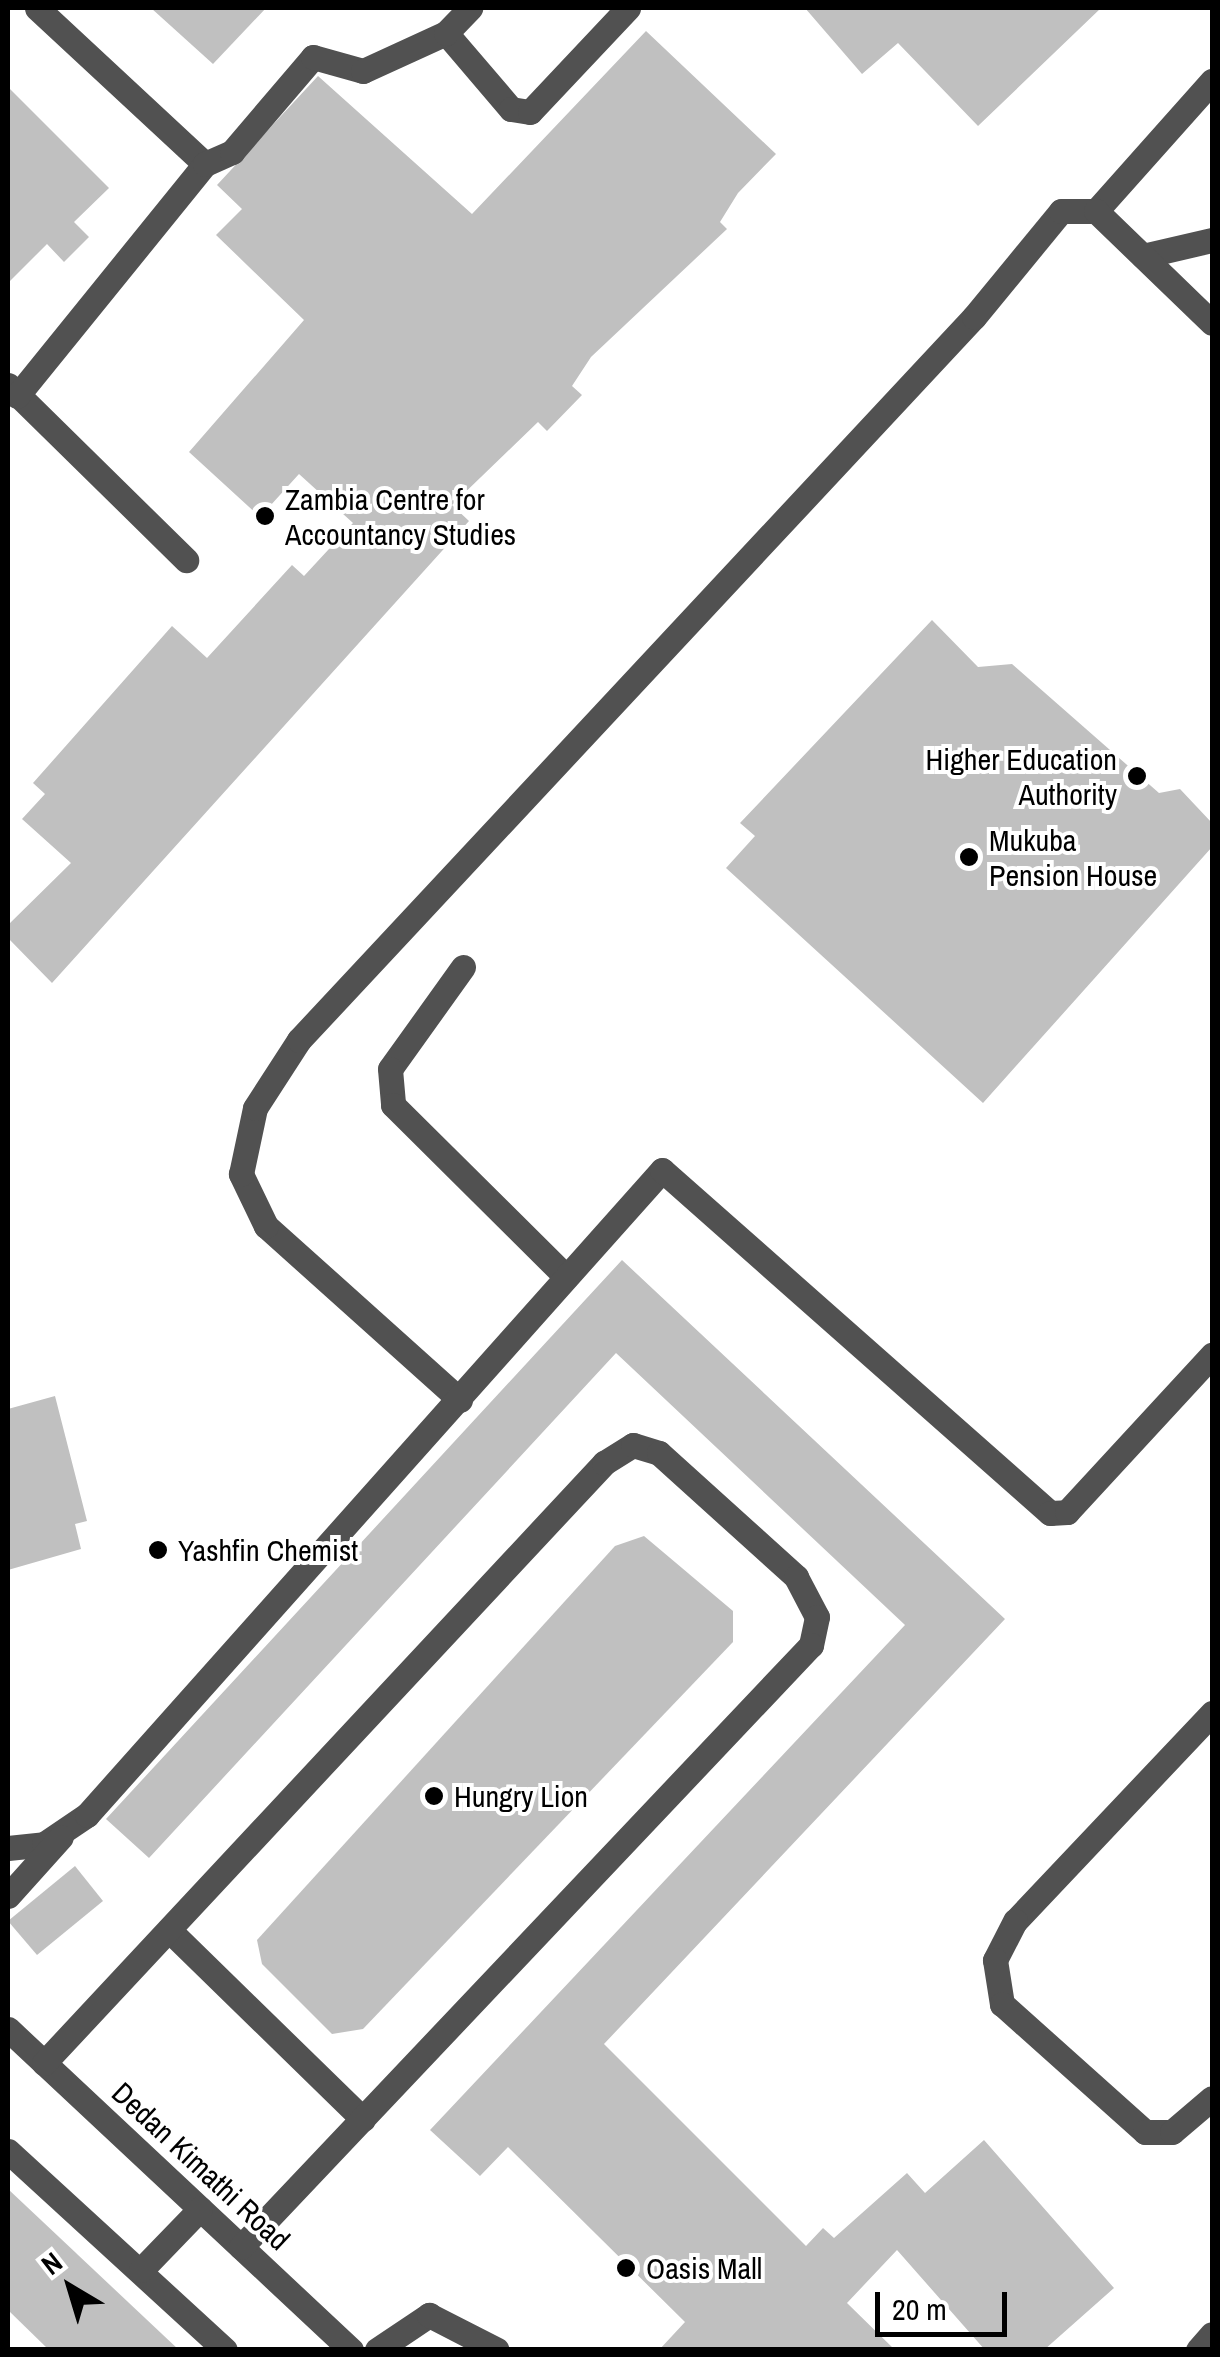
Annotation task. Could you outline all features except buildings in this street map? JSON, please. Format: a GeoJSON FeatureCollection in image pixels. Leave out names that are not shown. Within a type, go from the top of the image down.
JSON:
{"type":"FeatureCollection","features":[{"type":"Feature","properties":{"kind":"street"},"geometry":{"type":"LineString","coordinates":[[37,8],[205,164]]}},
{"type":"Feature","properties":{"kind":"street"},"geometry":{"type":"LineString","coordinates":[[186,560],[12,390],[205,164],[232,152],[313,57],[363,71],[446,32],[470,8]]}},
{"type":"Feature","properties":{"kind":"street"},"geometry":{"type":"LineString","coordinates":[[446,32],[511,109],[530,112],[628,8]]}},
{"type":"Feature","properties":{"kind":"street"},"geometry":{"type":"LineString","coordinates":[[1096,211],[1212,82]]}},
{"type":"Feature","properties":{"kind":"street"},"geometry":{"type":"LineString","coordinates":[[460,1400],[266,1226],[241,1174],[255,1108],[299,1040],[960,331],[1061,211],[1096,211],[1212,323]]}},
{"type":"Feature","properties":{"kind":"street"},"geometry":{"type":"LineString","coordinates":[[1143,256],[1212,240]]}},
{"type":"Feature","properties":{"kind":"street"},"geometry":{"type":"LineString","coordinates":[[463,967],[390,1069],[393,1105],[566,1277]]}},
{"type":"Feature","properties":{"kind":"street"},"geometry":{"type":"LineString","coordinates":[[8,1896],[460,1400],[654,1174],[670,1172],[1059,1515],[1212,1354]]}},
{"type":"Feature","properties":{"kind":"street"},"geometry":{"type":"LineString","coordinates":[[44,2064],[604,1463],[633,1446],[660,1453],[796,1577],[817,1618],[812,1645],[242,2248]]}},
{"type":"Feature","properties":{"kind":"street"},"geometry":{"type":"LineString","coordinates":[[1212,1713],[1015,1921],[995,1960],[1002,2004],[1145,2132],[1172,2132],[1212,2098]]}},
{"type":"Feature","properties":{"kind":"street"},"geometry":{"type":"LineString","coordinates":[[8,1848],[64,1834]]}},
{"type":"Feature","properties":{"kind":"street"},"geometry":{"type":"LineString","coordinates":[[169,1930],[363,2119]]}},
{"type":"Feature","properties":{"kind":"street","name":"Dedan Kimathi Road"},"geometry":{"type":"LineString","coordinates":[[8,2029],[351,2350]]}},
{"type":"Feature","properties":{"kind":"street"},"geometry":{"type":"LineString","coordinates":[[8,2151],[225,2350]]}},
{"type":"Feature","properties":{"kind":"street"},"geometry":{"type":"LineString","coordinates":[[140,2270],[200,2209]]}},
{"type":"Feature","properties":{"kind":"street"},"geometry":{"type":"LineString","coordinates":[[378,2350],[429,2315],[497,2350]]}},
{"type":"Feature","properties":{"kind":"street"},"geometry":{"type":"LineString","coordinates":[[1198,2350],[1212,2334]]}},
{"type":"Feature","properties":{"kind":"place","name":"Zambia Centre for Accountancy Studies"},"geometry":{"type":"Point","coordinates":[265,516]}},
{"type":"Feature","properties":{"kind":"place","name":"Higher Education Authority"},"geometry":{"type":"Point","coordinates":[1137,776]}},
{"type":"Feature","properties":{"kind":"place","name":"Mukuba Pension House"},"geometry":{"type":"Point","coordinates":[969,857]}},
{"type":"Feature","properties":{"kind":"place","name":"Yashfin Chemist"},"geometry":{"type":"Point","coordinates":[158,1550]}},
{"type":"Feature","properties":{"kind":"place","name":"Hungry Lion"},"geometry":{"type":"Point","coordinates":[434,1796]}},
{"type":"Feature","properties":{"kind":"place","name":"Oasis Mall"},"geometry":{"type":"Point","coordinates":[626,2268]}}]}
